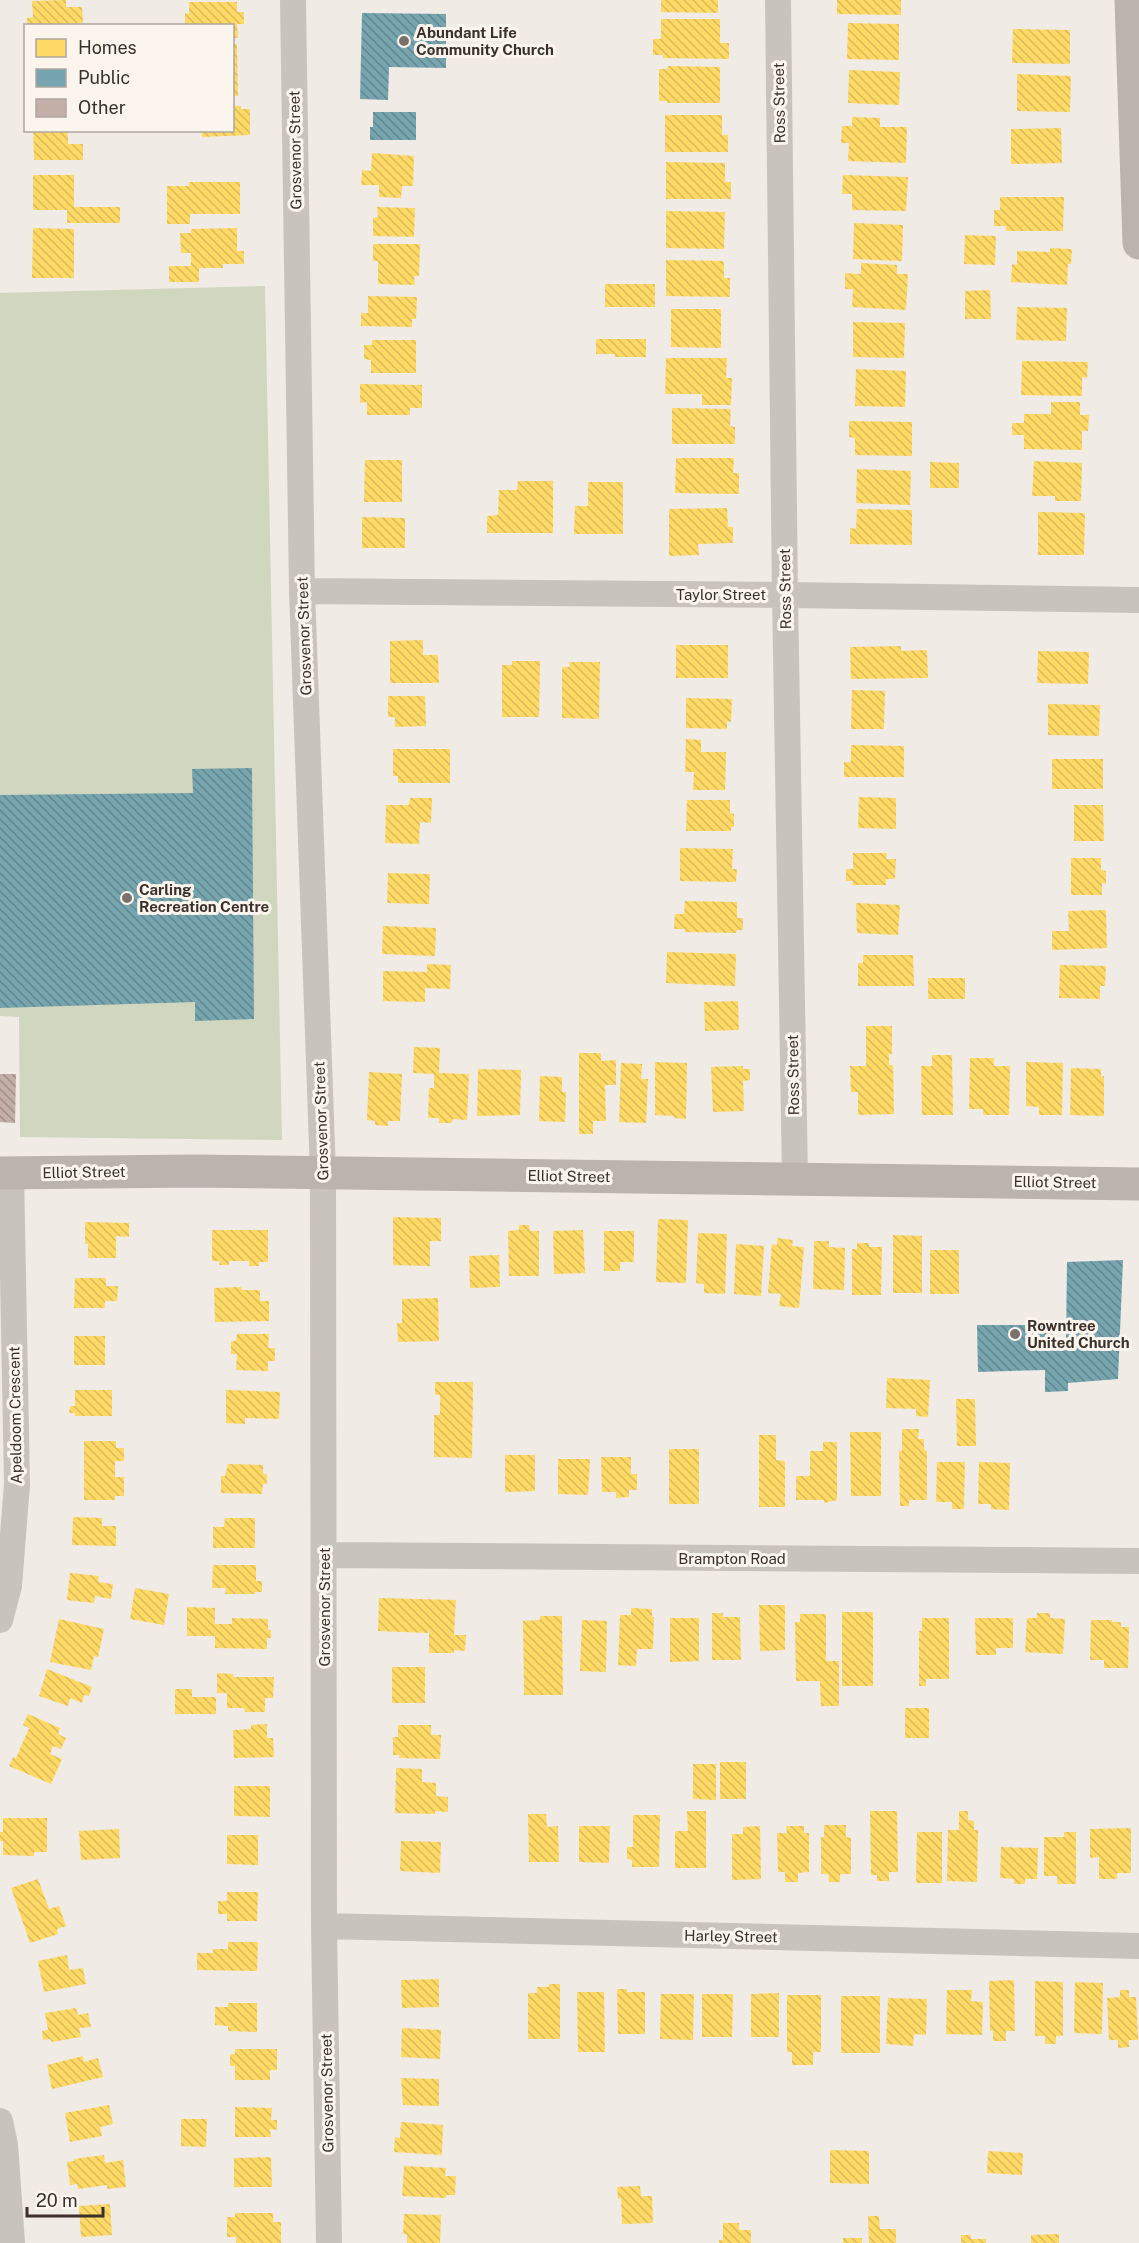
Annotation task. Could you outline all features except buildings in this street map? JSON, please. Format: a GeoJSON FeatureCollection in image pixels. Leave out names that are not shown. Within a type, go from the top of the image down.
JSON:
{"type":"FeatureCollection","features":[{"type":"Feature","properties":{"kind":"street","name":"Grosvenor Street"},"geometry":{"type":"LineString","coordinates":[[293,0],[302,591],[323,1173],[324,1926],[329,2243]]}},
{"type":"Feature","properties":{"kind":"street","name":"Ross Street"},"geometry":{"type":"LineString","coordinates":[[778,0],[795,1178]]}},
{"type":"Feature","properties":{"kind":"street"},"geometry":{"type":"LineString","coordinates":[[1131,0],[1139,243]]}},
{"type":"Feature","properties":{"kind":"street","name":"Taylor Street"},"geometry":{"type":"LineString","coordinates":[[302,591],[1139,600]]}},
{"type":"Feature","properties":{"kind":"street","name":"Elliot Street"},"geometry":{"type":"LineString","coordinates":[[5,1173],[194,1171],[1139,1184]]}},
{"type":"Feature","properties":{"kind":"street","name":"Apeldoom Crescent"},"geometry":{"type":"LineString","coordinates":[[0,1620],[9,1586],[5,1173]]}},
{"type":"Feature","properties":{"kind":"street","name":"Brampton Road"},"geometry":{"type":"LineString","coordinates":[[324,1555],[1139,1561]]}},
{"type":"Feature","properties":{"kind":"street","name":"Harley Street"},"geometry":{"type":"LineString","coordinates":[[324,1926],[1139,1946]]}},
{"type":"Feature","properties":{"kind":"street"},"geometry":{"type":"LineString","coordinates":[[0,2121],[5,2145],[12,2243]]}},
{"type":"Feature","properties":{"kind":"green space"},"geometry":{"type":"Polygon","coordinates":[[[265,286],[282,1140],[20,1137],[19,1017],[0,1016],[0,293],[265,286]]]}},
{"type":"Feature","properties":{"kind":"place","name":"Abundant Life Community Church"},"geometry":{"type":"Point","coordinates":[404,41]}},
{"type":"Feature","properties":{"kind":"place","name":"Carling Recreation Centre"},"geometry":{"type":"Point","coordinates":[127,898]}},
{"type":"Feature","properties":{"kind":"place","name":"Rowntree United Church"},"geometry":{"type":"Point","coordinates":[1015,1334]}}]}
